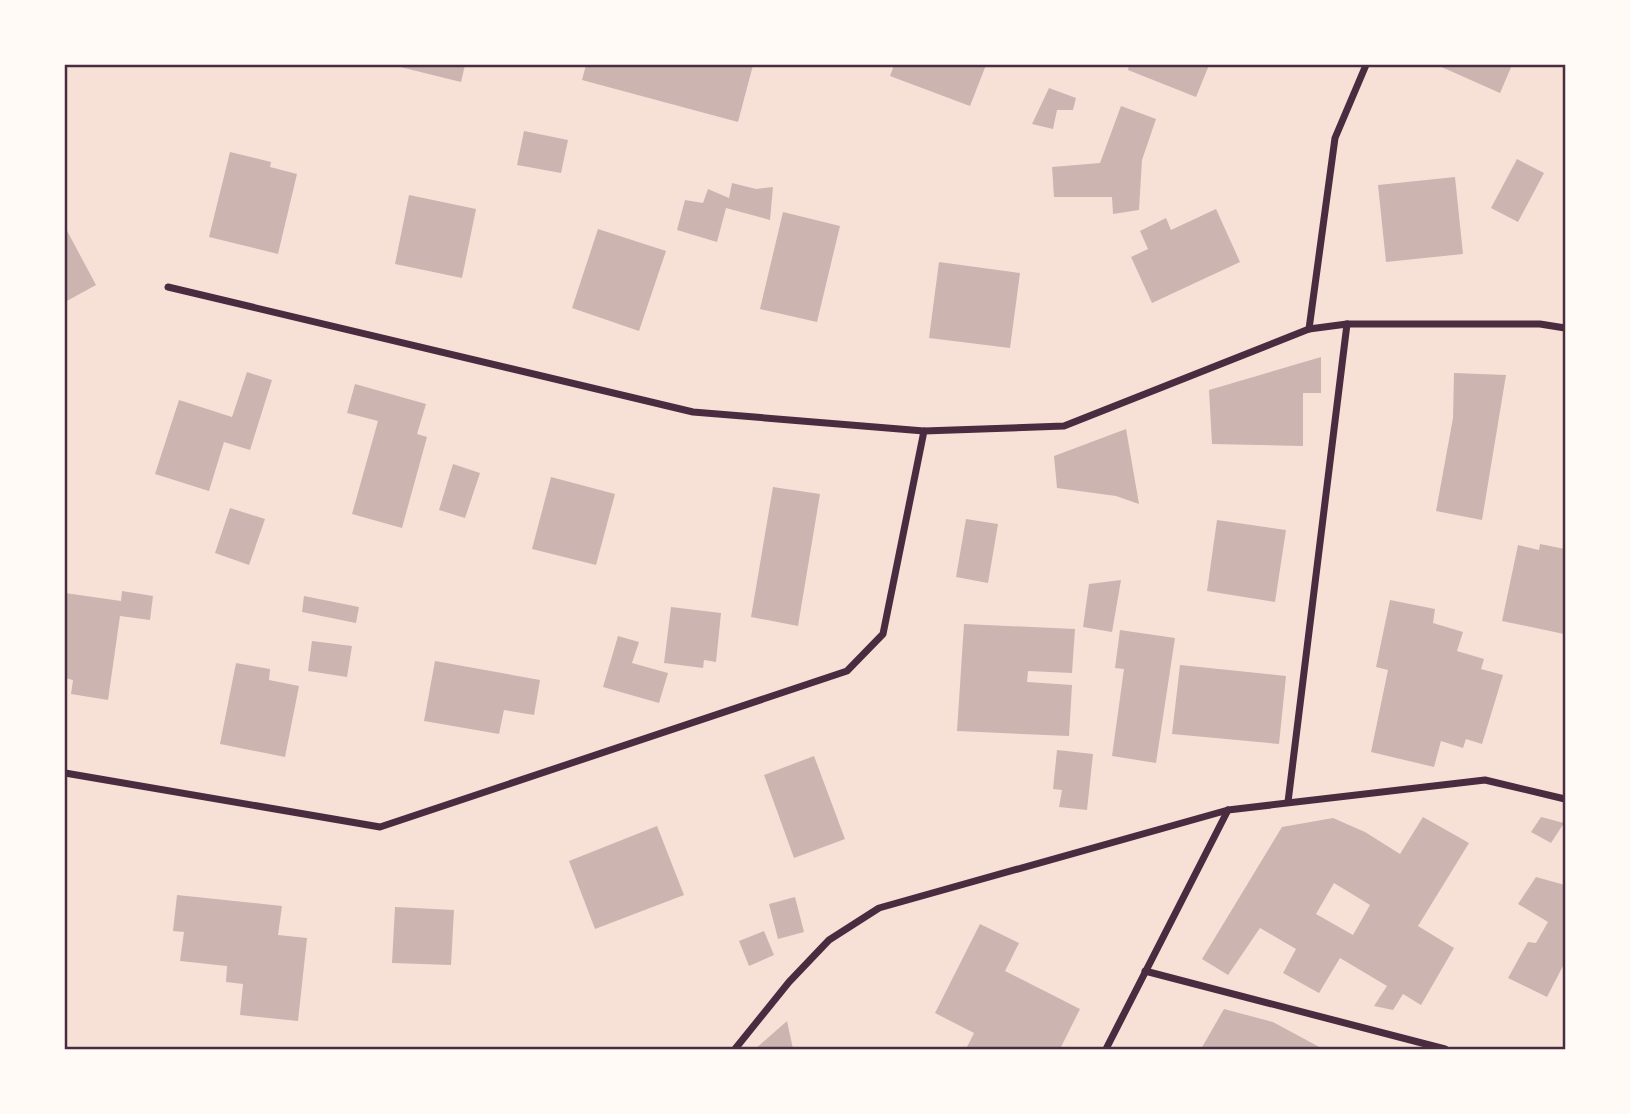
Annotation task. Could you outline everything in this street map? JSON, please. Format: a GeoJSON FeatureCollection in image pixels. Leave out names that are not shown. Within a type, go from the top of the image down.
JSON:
{"type":"FeatureCollection","features":[{"type":"Feature","properties":{"kind":"street"},"geometry":{"type":"LineString","coordinates":[[1309,329],[1335,138],[1366,65]]}},
{"type":"Feature","properties":{"kind":"street"},"geometry":{"type":"LineString","coordinates":[[169,287],[693,412],[924,431],[1064,426],[1309,329],[1347,324],[1540,324],[1565,328]]}},
{"type":"Feature","properties":{"kind":"street"},"geometry":{"type":"LineString","coordinates":[[1288,802],[1347,324]]}},
{"type":"Feature","properties":{"kind":"street"},"geometry":{"type":"LineString","coordinates":[[65,773],[380,827],[847,671],[883,634],[924,431]]}},
{"type":"Feature","properties":{"kind":"street"},"geometry":{"type":"LineString","coordinates":[[735,1049],[789,982],[829,940],[879,908],[1228,810],[1485,780],[1565,799]]}},
{"type":"Feature","properties":{"kind":"street"},"geometry":{"type":"LineString","coordinates":[[1106,1049],[1228,810]]}},
{"type":"Feature","properties":{"kind":"street"},"geometry":{"type":"LineString","coordinates":[[1145,971],[1444,1049]]}},
{"type":"Feature","properties":{"kind":"building"},"geometry":{"type":"Polygon","coordinates":[[[392,65],[465,65],[461,82],[392,65]]]}},
{"type":"Feature","properties":{"kind":"building"},"geometry":{"type":"Polygon","coordinates":[[[586,65],[753,65],[738,122],[582,80],[586,65]]]}},
{"type":"Feature","properties":{"kind":"building"},"geometry":{"type":"Polygon","coordinates":[[[894,65],[986,65],[970,106],[890,76],[894,65]]]}},
{"type":"Feature","properties":{"kind":"building"},"geometry":{"type":"Polygon","coordinates":[[[1129,65],[1209,65],[1196,97],[1128,70],[1129,65]]]}},
{"type":"Feature","properties":{"kind":"building"},"geometry":{"type":"Polygon","coordinates":[[[1437,65],[1512,65],[1500,93],[1437,65]]]}},
{"type":"Feature","properties":{"kind":"building"},"geometry":{"type":"Polygon","coordinates":[[[1049,88],[1076,98],[1073,110],[1057,110],[1053,129],[1032,124],[1049,88]]]}},
{"type":"Feature","properties":{"kind":"building"},"geometry":{"type":"Polygon","coordinates":[[[1121,106],[1156,119],[1142,160],[1139,210],[1113,214],[1112,197],[1054,197],[1052,167],[1100,163],[1121,106]]]}},
{"type":"Feature","properties":{"kind":"building"},"geometry":{"type":"Polygon","coordinates":[[[524,131],[568,140],[561,173],[517,165],[524,131]]]}},
{"type":"Feature","properties":{"kind":"building"},"geometry":{"type":"Polygon","coordinates":[[[230,152],[271,162],[270,167],[297,174],[278,254],[209,237],[230,152]]]}},
{"type":"Feature","properties":{"kind":"building"},"geometry":{"type":"Polygon","coordinates":[[[1517,159],[1544,173],[1518,222],[1491,208],[1517,159]]]}},
{"type":"Feature","properties":{"kind":"building"},"geometry":{"type":"Polygon","coordinates":[[[1455,177],[1463,254],[1386,262],[1378,185],[1455,177]]]}},
{"type":"Feature","properties":{"kind":"building"},"geometry":{"type":"Polygon","coordinates":[[[732,183],[756,189],[773,187],[770,220],[726,208],[717,242],[677,230],[685,200],[703,203],[708,189],[729,198],[732,183]]]}},
{"type":"Feature","properties":{"kind":"building"},"geometry":{"type":"Polygon","coordinates":[[[409,195],[476,209],[462,278],[395,264],[409,195]]]}},
{"type":"Feature","properties":{"kind":"building"},"geometry":{"type":"Polygon","coordinates":[[[1216,209],[1240,262],[1152,303],[1131,257],[1148,249],[1140,231],[1166,218],[1171,230],[1216,209]]]}},
{"type":"Feature","properties":{"kind":"building"},"geometry":{"type":"Polygon","coordinates":[[[783,212],[840,226],[817,322],[760,309],[783,212]]]}},
{"type":"Feature","properties":{"kind":"building"},"geometry":{"type":"Polygon","coordinates":[[[65,227],[96,285],[65,302],[65,227]]]}},
{"type":"Feature","properties":{"kind":"building"},"geometry":{"type":"Polygon","coordinates":[[[598,229],[666,251],[639,331],[572,308],[598,229]]]}},
{"type":"Feature","properties":{"kind":"building"},"geometry":{"type":"Polygon","coordinates":[[[939,262],[1020,273],[1010,348],[929,338],[939,262]]]}},
{"type":"Feature","properties":{"kind":"building"},"geometry":{"type":"Polygon","coordinates":[[[1321,357],[1321,393],[1303,393],[1303,446],[1212,444],[1209,390],[1321,357]]]}},
{"type":"Feature","properties":{"kind":"building"},"geometry":{"type":"Polygon","coordinates":[[[247,372],[272,380],[250,450],[224,442],[209,491],[155,474],[179,400],[232,417],[247,372]]]}},
{"type":"Feature","properties":{"kind":"building"},"geometry":{"type":"Polygon","coordinates":[[[1454,373],[1506,375],[1482,520],[1436,511],[1453,418],[1454,373]]]}},
{"type":"Feature","properties":{"kind":"building"},"geometry":{"type":"Polygon","coordinates":[[[355,384],[426,404],[417,434],[427,437],[402,528],[352,514],[378,421],[347,413],[355,384]]]}},
{"type":"Feature","properties":{"kind":"building"},"geometry":{"type":"Polygon","coordinates":[[[1126,429],[1139,504],[1116,496],[1057,488],[1054,456],[1126,429]]]}},
{"type":"Feature","properties":{"kind":"building"},"geometry":{"type":"Polygon","coordinates":[[[453,464],[480,473],[465,518],[439,510],[453,464]]]}},
{"type":"Feature","properties":{"kind":"building"},"geometry":{"type":"Polygon","coordinates":[[[551,477],[615,494],[596,565],[532,549],[551,477]]]}},
{"type":"Feature","properties":{"kind":"building"},"geometry":{"type":"Polygon","coordinates":[[[773,487],[820,494],[798,626],[751,617],[773,487]]]}},
{"type":"Feature","properties":{"kind":"building"},"geometry":{"type":"Polygon","coordinates":[[[230,508],[265,519],[249,565],[215,553],[230,508]]]}},
{"type":"Feature","properties":{"kind":"building"},"geometry":{"type":"Polygon","coordinates":[[[966,519],[998,524],[988,583],[956,577],[966,519]]]}},
{"type":"Feature","properties":{"kind":"building"},"geometry":{"type":"Polygon","coordinates":[[[1217,520],[1286,530],[1275,602],[1207,591],[1217,520]]]}},
{"type":"Feature","properties":{"kind":"building"},"geometry":{"type":"Polygon","coordinates":[[[1540,544],[1565,549],[1564,634],[1502,621],[1518,545],[1539,550],[1540,544]]]}},
{"type":"Feature","properties":{"kind":"building"},"geometry":{"type":"Polygon","coordinates":[[[1121,580],[1112,632],[1083,627],[1089,584],[1121,580]]]}},
{"type":"Feature","properties":{"kind":"building"},"geometry":{"type":"Polygon","coordinates":[[[122,591],[153,596],[150,620],[120,616],[108,700],[71,694],[73,680],[65,678],[65,593],[121,601],[122,591]]]}},
{"type":"Feature","properties":{"kind":"building"},"geometry":{"type":"Polygon","coordinates":[[[304,596],[359,607],[356,623],[302,612],[304,596]]]}},
{"type":"Feature","properties":{"kind":"building"},"geometry":{"type":"Polygon","coordinates":[[[1390,600],[1435,609],[1433,623],[1463,632],[1457,651],[1484,659],[1481,669],[1503,675],[1482,744],[1466,739],[1463,748],[1441,741],[1434,767],[1371,752],[1388,670],[1376,667],[1390,600]]]}},
{"type":"Feature","properties":{"kind":"building"},"geometry":{"type":"Polygon","coordinates":[[[671,607],[721,613],[716,662],[704,660],[703,668],[664,663],[671,607]]]}},
{"type":"Feature","properties":{"kind":"building"},"geometry":{"type":"Polygon","coordinates":[[[964,624],[1075,629],[1072,673],[1028,671],[1027,682],[1072,685],[1069,736],[957,731],[964,624]]]}},
{"type":"Feature","properties":{"kind":"building"},"geometry":{"type":"Polygon","coordinates":[[[1120,630],[1175,638],[1156,763],[1112,756],[1124,669],[1115,668],[1120,630]]]}},
{"type":"Feature","properties":{"kind":"building"},"geometry":{"type":"Polygon","coordinates":[[[618,636],[639,642],[632,663],[668,673],[659,703],[603,687],[618,636]]]}},
{"type":"Feature","properties":{"kind":"building"},"geometry":{"type":"Polygon","coordinates":[[[312,641],[352,646],[347,677],[308,671],[312,641]]]}},
{"type":"Feature","properties":{"kind":"building"},"geometry":{"type":"Polygon","coordinates":[[[435,661],[540,680],[534,715],[504,710],[499,734],[424,721],[435,661]]]}},
{"type":"Feature","properties":{"kind":"building"},"geometry":{"type":"Polygon","coordinates":[[[236,663],[270,669],[269,680],[299,686],[285,757],[220,744],[236,663]]]}},
{"type":"Feature","properties":{"kind":"building"},"geometry":{"type":"Polygon","coordinates":[[[1180,665],[1286,676],[1279,744],[1172,734],[1180,665]]]}},
{"type":"Feature","properties":{"kind":"building"},"geometry":{"type":"Polygon","coordinates":[[[1057,750],[1093,754],[1087,810],[1059,807],[1062,790],[1053,789],[1057,750]]]}},
{"type":"Feature","properties":{"kind":"building"},"geometry":{"type":"Polygon","coordinates":[[[814,756],[845,839],[794,858],[764,775],[814,756]]]}},
{"type":"Feature","properties":{"kind":"building"},"geometry":{"type":"Polygon","coordinates":[[[1423,817],[1469,843],[1418,926],[1454,948],[1421,1005],[1403,994],[1393,1010],[1374,1006],[1387,986],[1340,958],[1319,993],[1283,973],[1296,949],[1260,928],[1228,975],[1202,959],[1282,827],[1333,818],[1365,832],[1400,854],[1423,817]],[[1334,883],[1316,914],[1353,935],[1370,905],[1334,883]]]}},
{"type":"Feature","properties":{"kind":"building"},"geometry":{"type":"Polygon","coordinates":[[[1541,817],[1564,823],[1551,843],[1531,832],[1541,817]]]}},
{"type":"Feature","properties":{"kind":"building"},"geometry":{"type":"Polygon","coordinates":[[[657,826],[684,895],[595,929],[569,861],[657,826]]]}},
{"type":"Feature","properties":{"kind":"building"},"geometry":{"type":"Polygon","coordinates":[[[1536,877],[1565,885],[1565,962],[1547,997],[1508,978],[1528,942],[1536,943],[1548,922],[1518,904],[1536,877]]]}},
{"type":"Feature","properties":{"kind":"building"},"geometry":{"type":"Polygon","coordinates":[[[177,895],[282,906],[278,935],[307,938],[298,1021],[240,1015],[243,984],[226,982],[227,966],[180,961],[184,932],[173,931],[177,895]]]}},
{"type":"Feature","properties":{"kind":"building"},"geometry":{"type":"Polygon","coordinates":[[[795,897],[804,932],[778,939],[769,904],[795,897]]]}},
{"type":"Feature","properties":{"kind":"building"},"geometry":{"type":"Polygon","coordinates":[[[395,907],[454,910],[451,965],[392,963],[395,907]]]}},
{"type":"Feature","properties":{"kind":"building"},"geometry":{"type":"Polygon","coordinates":[[[980,924],[1019,943],[1005,971],[1080,1009],[1060,1049],[966,1049],[974,1033],[935,1013],[980,924]]]}},
{"type":"Feature","properties":{"kind":"building"},"geometry":{"type":"Polygon","coordinates":[[[764,931],[774,955],[749,966],[739,941],[764,931]]]}},
{"type":"Feature","properties":{"kind":"building"},"geometry":{"type":"Polygon","coordinates":[[[1224,1009],[1273,1022],[1323,1049],[1201,1049],[1224,1009]]]}},
{"type":"Feature","properties":{"kind":"building"},"geometry":{"type":"Polygon","coordinates":[[[787,1021],[793,1049],[755,1049],[787,1021]]]}}]}
